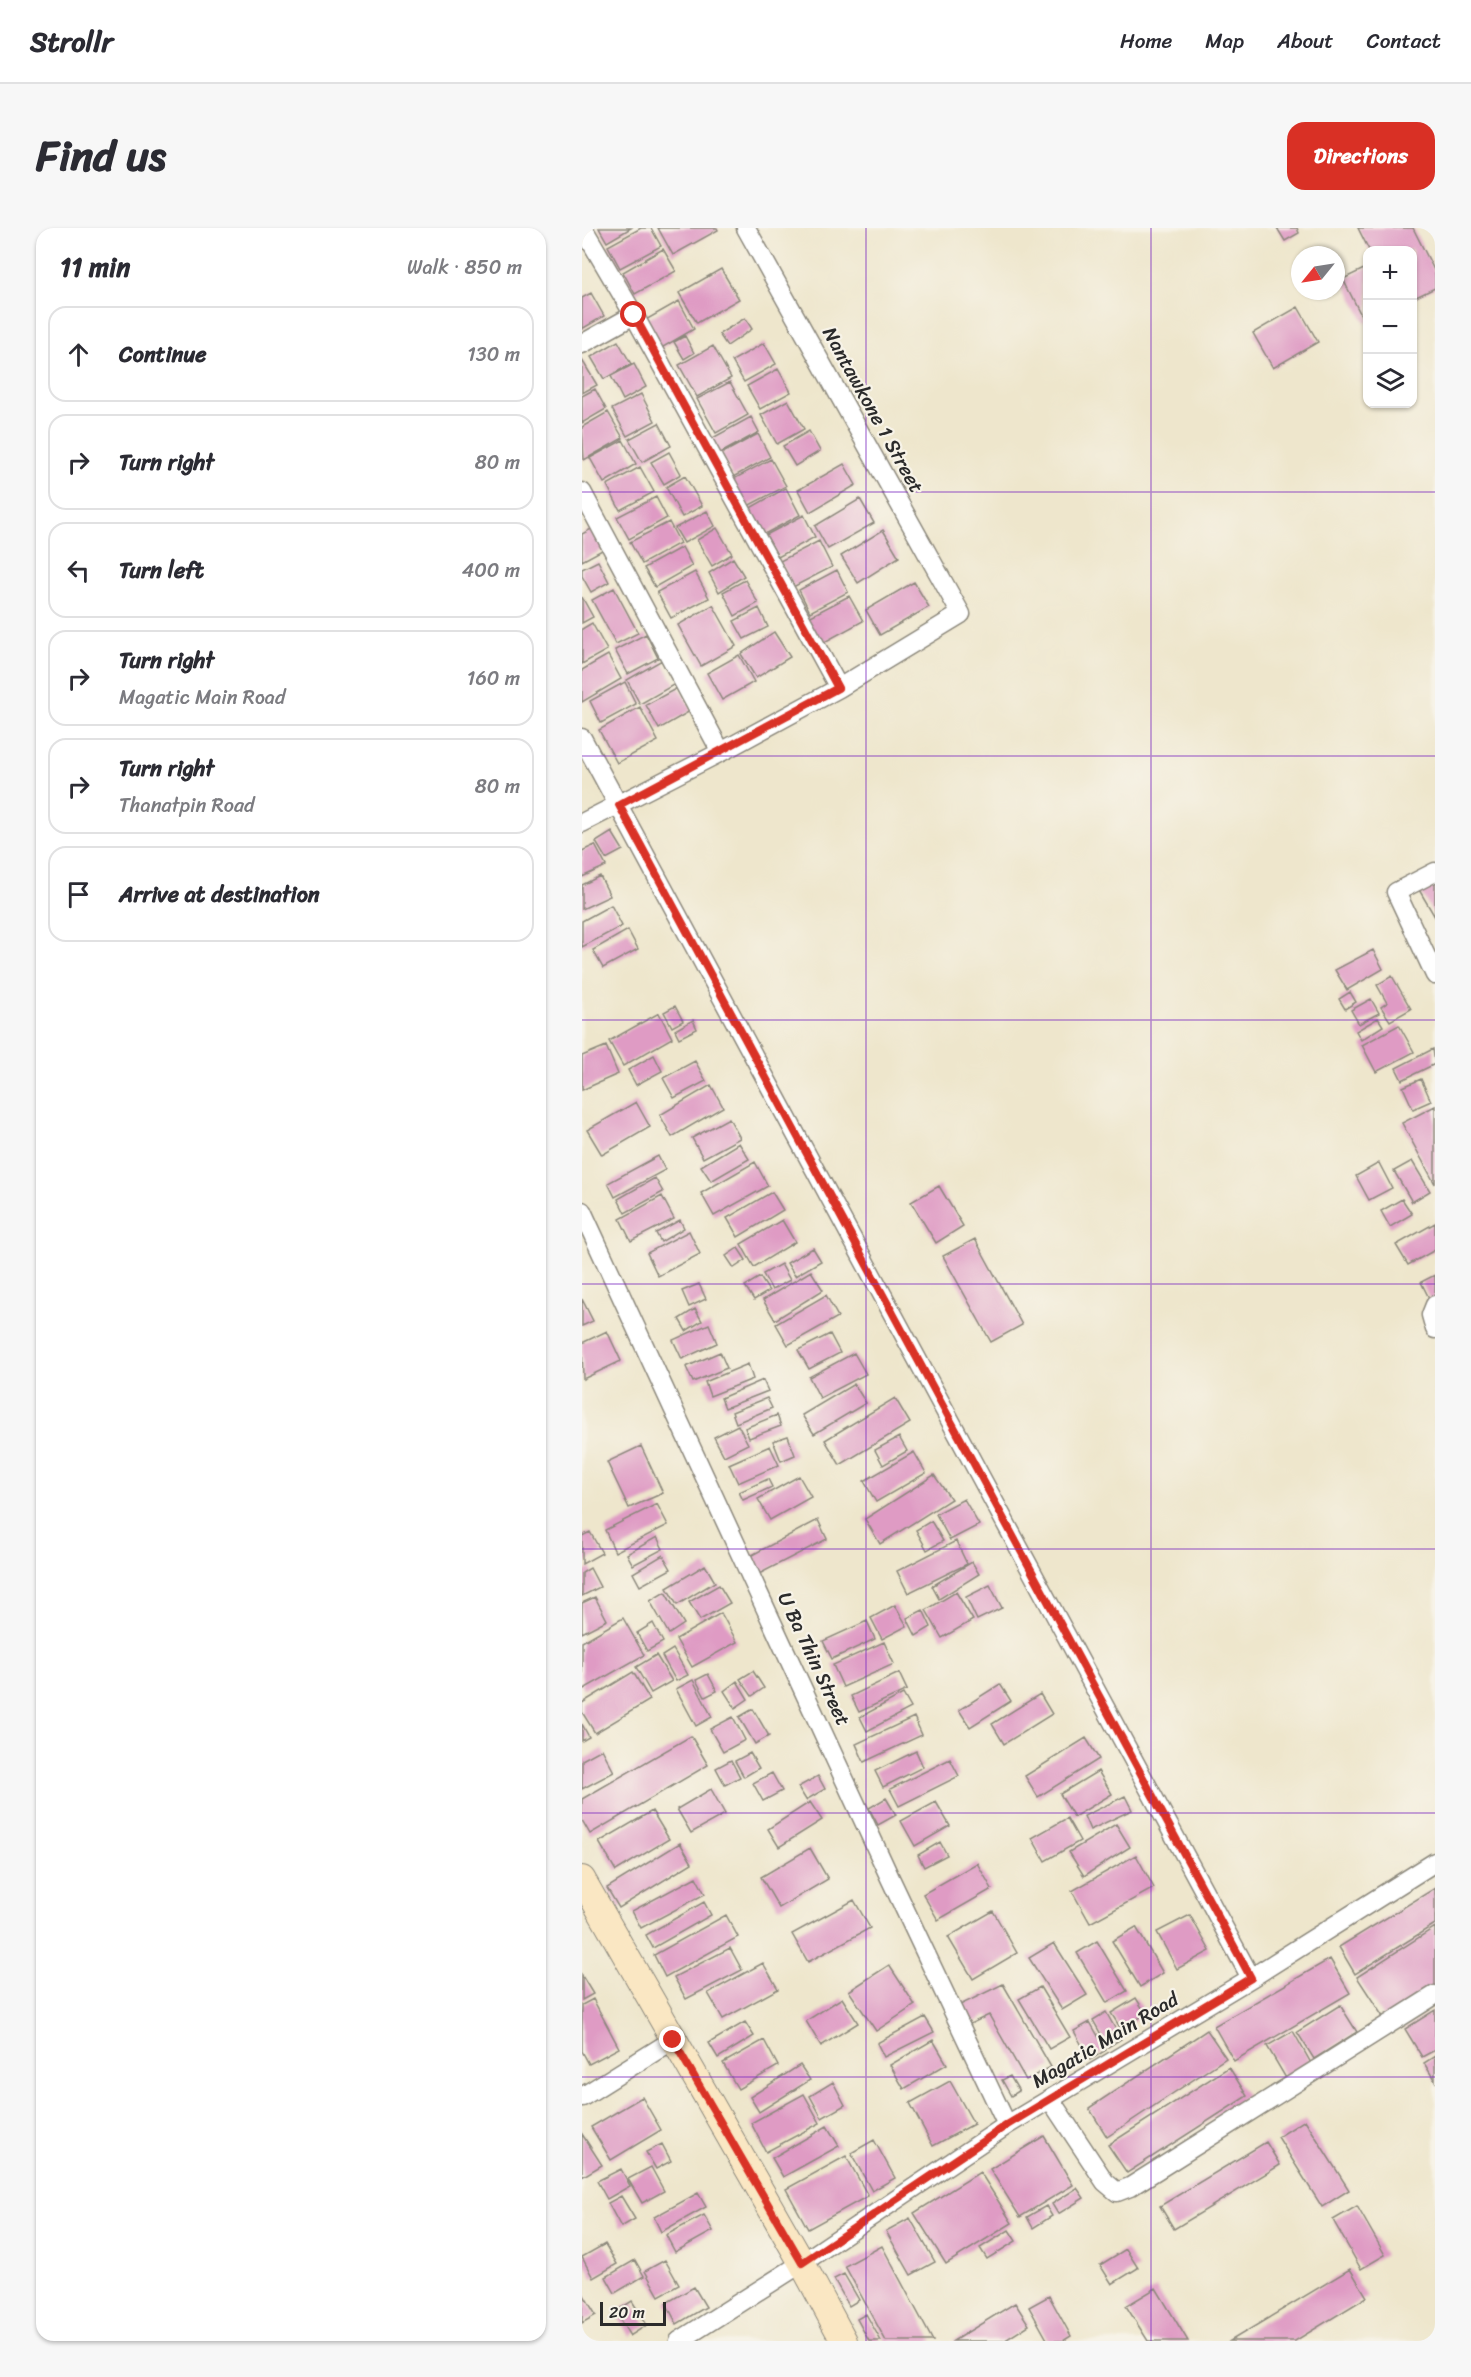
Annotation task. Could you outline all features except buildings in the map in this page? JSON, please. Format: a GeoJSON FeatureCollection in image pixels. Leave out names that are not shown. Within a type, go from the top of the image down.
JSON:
{"type":"FeatureCollection","features":[{"type":"Feature","properties":{"kind":"main road"},"geometry":{"type":"LineString","coordinates":[[582,1879],[802,2263],[844,2341]]}},
{"type":"Feature","properties":{"kind":"street"},"geometry":{"type":"LineString","coordinates":[[582,823],[721,752],[838,688],[634,315],[583,228]]}},
{"type":"Feature","properties":{"kind":"street","name":"Nantawkone 1 Street"},"geometry":{"type":"LineString","coordinates":[[746,228],[961,614],[838,688]]}},
{"type":"Feature","properties":{"kind":"street"},"geometry":{"type":"LineString","coordinates":[[582,344],[634,315]]}},
{"type":"Feature","properties":{"kind":"street"},"geometry":{"type":"LineString","coordinates":[[582,492],[721,752]]}},
{"type":"Feature","properties":{"kind":"street"},"geometry":{"type":"LineString","coordinates":[[582,738],[1251,1978]]}},
{"type":"Feature","properties":{"kind":"street"},"geometry":{"type":"LineString","coordinates":[[1435,872],[1396,892],[1435,975]]}},
{"type":"Feature","properties":{"kind":"street","name":"U Ba Thin Street"},"geometry":{"type":"LineString","coordinates":[[582,1211],[890,1878],[1007,2125]]}},
{"type":"Feature","properties":{"kind":"street"},"geometry":{"type":"LineString","coordinates":[[1435,1305],[1431,1315],[1435,1329]]}},
{"type":"Feature","properties":{"kind":"street","name":"Magatic Main Road"},"geometry":{"type":"LineString","coordinates":[[679,2341],[802,2263],[1007,2125],[1251,1978],[1435,1862]]}},
{"type":"Feature","properties":{"kind":"street"},"geometry":{"type":"LineString","coordinates":[[1050,2099],[1105,2182],[1117,2192],[1130,2187],[1435,1995]]}},
{"type":"Feature","properties":{"kind":"street"},"geometry":{"type":"LineString","coordinates":[[582,2097],[673,2040]]}},
{"type":"Feature","properties":{"kind":"route"},"geometry":{"type":"LineString","coordinates":[[634,315],[838,688],[619,805],[1251,1978],[1007,2125],[802,2263],[673,2040]]}}]}
